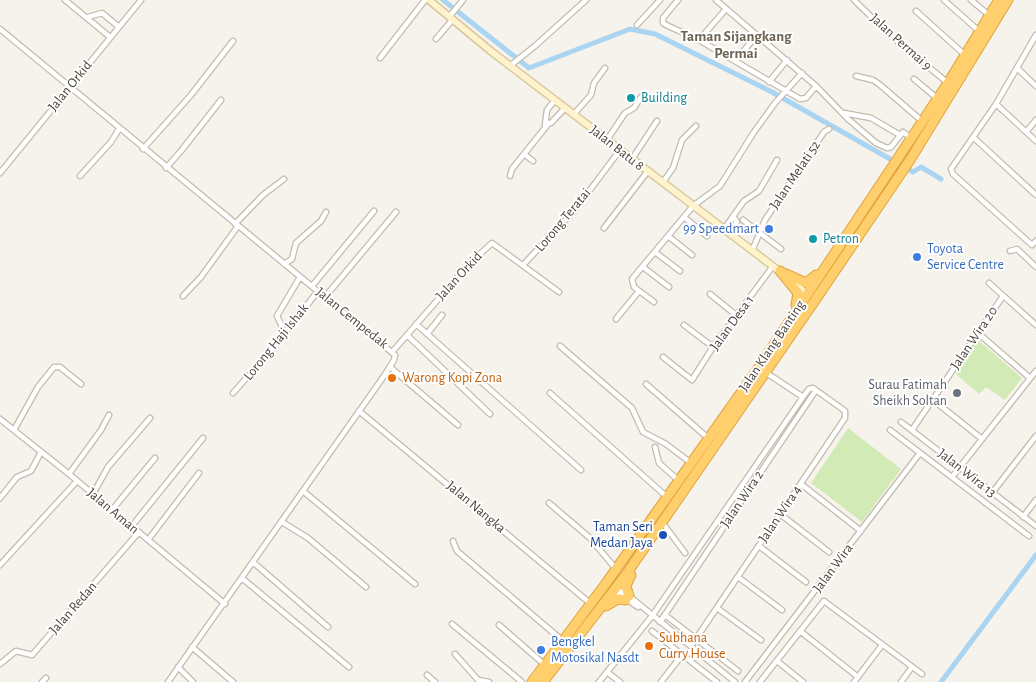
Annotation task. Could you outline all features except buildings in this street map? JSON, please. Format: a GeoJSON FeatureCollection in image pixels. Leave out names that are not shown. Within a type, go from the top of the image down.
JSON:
{"type":"FeatureCollection","features":[{"type":"Feature","properties":{"kind":"highway","name":"Jalan Klang Banting"},"geometry":{"type":"LineString","coordinates":[[532,682],[581,619],[771,349],[938,99],[999,0]]}},
{"type":"Feature","properties":{"kind":"highway","name":"Jalan Klang Banting"},"geometry":{"type":"LineString","coordinates":[[543,682],[616,589],[781,351],[910,160],[1008,0]]}},
{"type":"Feature","properties":{"kind":"highway"},"geometry":{"type":"LineString","coordinates":[[776,269],[802,282],[810,282],[841,243]]}},
{"type":"Feature","properties":{"kind":"highway"},"geometry":{"type":"LineString","coordinates":[[771,349],[799,300],[797,290],[776,269]]}},
{"type":"Feature","properties":{"kind":"highway"},"geometry":{"type":"LineString","coordinates":[[781,351],[788,335],[807,306],[809,300],[807,294],[817,291],[826,278],[831,277]]}},
{"type":"Feature","properties":{"kind":"highway"},"geometry":{"type":"LineString","coordinates":[[580,635],[612,601],[627,598],[627,582],[656,532]]}},
{"type":"Feature","properties":{"kind":"highway"},"geometry":{"type":"LineString","coordinates":[[581,619],[607,589],[616,589],[614,580],[642,533]]}},
{"type":"Feature","properties":{"kind":"street"},"geometry":{"type":"LineString","coordinates":[[65,0],[110,37]]}},
{"type":"Feature","properties":{"kind":"street","name":"Jalan Orkid"},"geometry":{"type":"LineString","coordinates":[[0,173],[141,0]]}},
{"type":"Feature","properties":{"kind":"street"},"geometry":{"type":"LineString","coordinates":[[380,58],[427,0]]}},
{"type":"Feature","properties":{"kind":"street","name":"Jalan Batu 8"},"geometry":{"type":"LineString","coordinates":[[427,0],[513,63],[565,108],[807,294]]}},
{"type":"Feature","properties":{"kind":"street"},"geometry":{"type":"LineString","coordinates":[[513,63],[524,56],[586,0]]}},
{"type":"Feature","properties":{"kind":"street"},"geometry":{"type":"LineString","coordinates":[[637,25],[660,0]]}},
{"type":"Feature","properties":{"kind":"street"},"geometry":{"type":"LineString","coordinates":[[678,0],[667,12],[662,21],[664,24],[699,40],[785,92],[803,99],[816,86]]}},
{"type":"Feature","properties":{"kind":"street"},"geometry":{"type":"LineString","coordinates":[[716,0],[802,73],[876,143],[887,148],[891,147],[900,135],[905,132],[912,138]]}},
{"type":"Feature","properties":{"kind":"street","name":"Jalan Permai 9"},"geometry":{"type":"LineString","coordinates":[[854,0],[891,36],[948,83]]}},
{"type":"Feature","properties":{"kind":"street"},"geometry":{"type":"LineString","coordinates":[[944,0],[980,32]]}},
{"type":"Feature","properties":{"kind":"street"},"geometry":{"type":"LineString","coordinates":[[971,0],[990,16]]}},
{"type":"Feature","properties":{"kind":"street"},"geometry":{"type":"LineString","coordinates":[[436,39],[461,2]]}},
{"type":"Feature","properties":{"kind":"street"},"geometry":{"type":"LineString","coordinates":[[699,40],[726,9]]}},
{"type":"Feature","properties":{"kind":"street"},"geometry":{"type":"LineString","coordinates":[[916,11],[966,55]]}},
{"type":"Feature","properties":{"kind":"street"},"geometry":{"type":"LineString","coordinates":[[88,17],[102,13],[119,27]]}},
{"type":"Feature","properties":{"kind":"street","name":"Jalan Cempedak"},"geometry":{"type":"LineString","coordinates":[[0,30],[166,168],[393,351],[395,358],[304,492],[168,682]]}},
{"type":"Feature","properties":{"kind":"street"},"geometry":{"type":"LineString","coordinates":[[735,61],[758,35]]}},
{"type":"Feature","properties":{"kind":"street"},"geometry":{"type":"LineString","coordinates":[[1034,243],[953,174],[952,166],[996,104],[1036,35]]}},
{"type":"Feature","properties":{"kind":"street"},"geometry":{"type":"LineString","coordinates":[[143,149],[191,95],[234,41]]}},
{"type":"Feature","properties":{"kind":"street"},"geometry":{"type":"LineString","coordinates":[[769,82],[787,60]]}},
{"type":"Feature","properties":{"kind":"street"},"geometry":{"type":"LineString","coordinates":[[574,114],[591,95],[597,78],[605,68]]}},
{"type":"Feature","properties":{"kind":"street"},"geometry":{"type":"LineString","coordinates":[[1017,68],[1036,86]]}},
{"type":"Feature","properties":{"kind":"street"},"geometry":{"type":"LineString","coordinates":[[654,302],[638,291],[632,279],[693,206],[720,186],[740,151],[775,102],[802,73]]}},
{"type":"Feature","properties":{"kind":"street"},"geometry":{"type":"LineString","coordinates":[[856,76],[873,80],[879,84],[922,121]]}},
{"type":"Feature","properties":{"kind":"street"},"geometry":{"type":"LineString","coordinates":[[914,79],[938,99]]}},
{"type":"Feature","properties":{"kind":"street"},"geometry":{"type":"LineString","coordinates":[[607,140],[625,113],[634,108],[641,97]]}},
{"type":"Feature","properties":{"kind":"street"},"geometry":{"type":"LineString","coordinates":[[166,168],[182,151],[221,100]]}},
{"type":"Feature","properties":{"kind":"street"},"geometry":{"type":"LineString","coordinates":[[510,176],[512,169],[548,123],[547,110],[555,100]]}},
{"type":"Feature","properties":{"kind":"street"},"geometry":{"type":"LineString","coordinates":[[996,104],[1036,141]]}},
{"type":"Feature","properties":{"kind":"street"},"geometry":{"type":"LineString","coordinates":[[533,138],[565,108]]}},
{"type":"Feature","properties":{"kind":"street"},"geometry":{"type":"LineString","coordinates":[[843,113],[871,118],[900,135]]}},
{"type":"Feature","properties":{"kind":"street"},"geometry":{"type":"LineString","coordinates":[[1026,132],[1036,120]]}},
{"type":"Feature","properties":{"kind":"street"},"geometry":{"type":"LineString","coordinates":[[632,158],[658,122]]}},
{"type":"Feature","properties":{"kind":"street"},"geometry":{"type":"LineString","coordinates":[[663,182],[673,168],[682,140],[696,126]]}},
{"type":"Feature","properties":{"kind":"street"},"geometry":{"type":"LineString","coordinates":[[80,176],[112,142],[119,129]]}},
{"type":"Feature","properties":{"kind":"street","name":"Jalan Melati 52"},"geometry":{"type":"LineString","coordinates":[[752,250],[765,220],[824,132],[829,129]]}},
{"type":"Feature","properties":{"kind":"street"},"geometry":{"type":"LineString","coordinates":[[972,137],[1036,195]]}},
{"type":"Feature","properties":{"kind":"street","name":"Lorong Teratai"},"geometry":{"type":"LineString","coordinates":[[523,265],[574,210],[620,150]]}},
{"type":"Feature","properties":{"kind":"street"},"geometry":{"type":"LineString","coordinates":[[524,154],[533,161]]}},
{"type":"Feature","properties":{"kind":"street"},"geometry":{"type":"LineString","coordinates":[[726,231],[737,222],[733,216],[744,202],[759,191],[777,160]]}},
{"type":"Feature","properties":{"kind":"street"},"geometry":{"type":"LineString","coordinates":[[604,228],[648,171]]}},
{"type":"Feature","properties":{"kind":"street"},"geometry":{"type":"LineString","coordinates":[[183,296],[201,277],[236,225],[263,195],[284,178]]}},
{"type":"Feature","properties":{"kind":"street"},"geometry":{"type":"LineString","coordinates":[[312,286],[374,211]]}},
{"type":"Feature","properties":{"kind":"street"},"geometry":{"type":"LineString","coordinates":[[284,264],[292,259],[296,242],[321,221],[326,212]]}},
{"type":"Feature","properties":{"kind":"street"},"geometry":{"type":"LineString","coordinates":[[325,297],[396,212]]}},
{"type":"Feature","properties":{"kind":"street"},"geometry":{"type":"LineString","coordinates":[[684,217],[707,236]]}},
{"type":"Feature","properties":{"kind":"street"},"geometry":{"type":"LineString","coordinates":[[743,220],[781,248]]}},
{"type":"Feature","properties":{"kind":"street"},"geometry":{"type":"LineString","coordinates":[[668,236],[692,255]]}},
{"type":"Feature","properties":{"kind":"street","name":"Jalan Orkid"},"geometry":{"type":"LineString","coordinates":[[393,351],[468,265],[490,243],[498,246],[558,292]]}},
{"type":"Feature","properties":{"kind":"street"},"geometry":{"type":"LineString","coordinates":[[1010,251],[1017,250],[1036,267]]}},
{"type":"Feature","properties":{"kind":"street"},"geometry":{"type":"LineString","coordinates":[[655,252],[680,271]]}},
{"type":"Feature","properties":{"kind":"street"},"geometry":{"type":"LineString","coordinates":[[643,267],[669,287]]}},
{"type":"Feature","properties":{"kind":"street","name":"Jalan Desa 1"},"geometry":{"type":"LineString","coordinates":[[663,357],[692,380],[713,347],[763,279],[776,269]]}},
{"type":"Feature","properties":{"kind":"street"},"geometry":{"type":"LineString","coordinates":[[285,333],[277,316],[300,277]]}},
{"type":"Feature","properties":{"kind":"street"},"geometry":{"type":"LineString","coordinates":[[988,283],[1036,325]]}},
{"type":"Feature","properties":{"kind":"street","name":"Lorong Haji Ishak"},"geometry":{"type":"LineString","coordinates":[[233,393],[285,333],[318,290]]}},
{"type":"Feature","properties":{"kind":"street"},"geometry":{"type":"LineString","coordinates":[[616,319],[638,291]]}},
{"type":"Feature","properties":{"kind":"street"},"geometry":{"type":"LineString","coordinates":[[710,294],[736,315]]}},
{"type":"Feature","properties":{"kind":"street","name":"Jalan Wira 20"},"geometry":{"type":"LineString","coordinates":[[912,430],[1003,296]]}},
{"type":"Feature","properties":{"kind":"street"},"geometry":{"type":"LineString","coordinates":[[427,334],[442,315]]}},
{"type":"Feature","properties":{"kind":"street"},"geometry":{"type":"LineString","coordinates":[[416,324],[581,470]]}},
{"type":"Feature","properties":{"kind":"street"},"geometry":{"type":"LineString","coordinates":[[684,325],[713,347]]}},
{"type":"Feature","properties":{"kind":"street"},"geometry":{"type":"LineString","coordinates":[[978,333],[1030,378]]}},
{"type":"Feature","properties":{"kind":"street"},"geometry":{"type":"LineString","coordinates":[[406,335],[490,414]]}},
{"type":"Feature","properties":{"kind":"street"},"geometry":{"type":"LineString","coordinates":[[560,346],[632,408],[643,432],[666,444],[690,463]]}},
{"type":"Feature","properties":{"kind":"street"},"geometry":{"type":"LineString","coordinates":[[14,430],[38,387],[54,367],[60,367],[81,384]]}},
{"type":"Feature","properties":{"kind":"street"},"geometry":{"type":"LineString","coordinates":[[390,367],[458,425]]}},
{"type":"Feature","properties":{"kind":"street"},"geometry":{"type":"LineString","coordinates":[[765,372],[803,397]]}},
{"type":"Feature","properties":{"kind":"street"},"geometry":{"type":"LineString","coordinates":[[952,477],[1036,372]]}},
{"type":"Feature","properties":{"kind":"street"},"geometry":{"type":"LineString","coordinates":[[646,384],[708,438]]}},
{"type":"Feature","properties":{"kind":"street"},"geometry":{"type":"LineString","coordinates":[[599,682],[652,616],[803,397],[810,389],[816,390]]}},
{"type":"Feature","properties":{"kind":"street","name":"Jalan Wira 4"},"geometry":{"type":"LineString","coordinates":[[691,646],[846,416],[845,411],[816,390]]}},
{"type":"Feature","properties":{"kind":"street","name":"Jalan Wira 2"},"geometry":{"type":"LineString","coordinates":[[660,622],[816,390]]}},
{"type":"Feature","properties":{"kind":"street"},"geometry":{"type":"LineString","coordinates":[[550,393],[667,497]]}},
{"type":"Feature","properties":{"kind":"street"},"geometry":{"type":"LineString","coordinates":[[932,400],[982,439]]}},
{"type":"Feature","properties":{"kind":"street","name":"Jalan Nangka"},"geometry":{"type":"LineString","coordinates":[[359,411],[591,604]]}},
{"type":"Feature","properties":{"kind":"street"},"geometry":{"type":"LineString","coordinates":[[69,474],[101,430],[109,415]]}},
{"type":"Feature","properties":{"kind":"street"},"geometry":{"type":"LineString","coordinates":[[93,494],[108,467],[150,418]]}},
{"type":"Feature","properties":{"kind":"street","name":"Jalan Aman"},"geometry":{"type":"LineString","coordinates":[[0,419],[93,494],[134,523],[139,532],[151,536],[225,604]]}},
{"type":"Feature","properties":{"kind":"street","name":"Jalan Wira 13"},"geometry":{"type":"LineString","coordinates":[[901,422],[1034,526]]}},
{"type":"Feature","properties":{"kind":"street"},"geometry":{"type":"LineString","coordinates":[[890,430],[1029,536]]}},
{"type":"Feature","properties":{"kind":"street"},"geometry":{"type":"LineString","coordinates":[[992,493],[1036,436]]}},
{"type":"Feature","properties":{"kind":"street"},"geometry":{"type":"LineString","coordinates":[[134,523],[203,438]]}},
{"type":"Feature","properties":{"kind":"street"},"geometry":{"type":"LineString","coordinates":[[655,447],[659,463],[678,480]]}},
{"type":"Feature","properties":{"kind":"street"},"geometry":{"type":"LineString","coordinates":[[0,498],[17,477],[30,471],[41,452]]}},
{"type":"Feature","properties":{"kind":"street","name":"Jalan Wira"},"geometry":{"type":"LineString","coordinates":[[745,682],[920,452]]}},
{"type":"Feature","properties":{"kind":"street"},"geometry":{"type":"LineString","coordinates":[[113,509],[155,458]]}},
{"type":"Feature","properties":{"kind":"street"},"geometry":{"type":"LineString","coordinates":[[151,536],[198,473]]}},
{"type":"Feature","properties":{"kind":"street"},"geometry":{"type":"LineString","coordinates":[[0,565],[77,480]]}},
{"type":"Feature","properties":{"kind":"street"},"geometry":{"type":"LineString","coordinates":[[801,484],[861,531]]}},
{"type":"Feature","properties":{"kind":"street"},"geometry":{"type":"LineString","coordinates":[[304,492],[414,584]]}},
{"type":"Feature","properties":{"kind":"street"},"geometry":{"type":"LineString","coordinates":[[1023,517],[1036,500]]}},
{"type":"Feature","properties":{"kind":"street"},"geometry":{"type":"LineString","coordinates":[[549,503],[590,538],[616,569]]}},
{"type":"Feature","properties":{"kind":"street"},"geometry":{"type":"LineString","coordinates":[[780,514],[829,552]]}},
{"type":"Feature","properties":{"kind":"street"},"geometry":{"type":"LineString","coordinates":[[282,522],[308,538],[366,587]]}},
{"type":"Feature","properties":{"kind":"street"},"geometry":{"type":"LineString","coordinates":[[662,522],[685,553]]}},
{"type":"Feature","properties":{"kind":"street","name":"Jalan Redan"},"geometry":{"type":"LineString","coordinates":[[0,664],[16,651],[32,655],[139,532]]}},
{"type":"Feature","properties":{"kind":"street"},"geometry":{"type":"LineString","coordinates":[[453,541],[456,551],[563,641]]}},
{"type":"Feature","properties":{"kind":"street"},"geometry":{"type":"LineString","coordinates":[[759,546],[806,582]]}},
{"type":"Feature","properties":{"kind":"street"},"geometry":{"type":"LineString","coordinates":[[254,563],[328,627]]}},
{"type":"Feature","properties":{"kind":"street"},"geometry":{"type":"LineString","coordinates":[[738,577],[782,610]]}},
{"type":"Feature","properties":{"kind":"street"},"geometry":{"type":"LineString","coordinates":[[243,579],[349,667]]}},
{"type":"Feature","properties":{"kind":"street"},"geometry":{"type":"LineString","coordinates":[[616,589],[735,682]]}},
{"type":"Feature","properties":{"kind":"street"},"geometry":{"type":"LineString","coordinates":[[760,682],[824,601],[922,674]]}},
{"type":"Feature","properties":{"kind":"street"},"geometry":{"type":"LineString","coordinates":[[717,608],[760,640]]}},
{"type":"Feature","properties":{"kind":"street"},"geometry":{"type":"LineString","coordinates":[[665,614],[738,671]]}},
{"type":"Feature","properties":{"kind":"street"},"geometry":{"type":"LineString","coordinates":[[452,624],[522,682]]}},
{"type":"Feature","properties":{"kind":"street"},"geometry":{"type":"LineString","coordinates":[[499,625],[545,665]]}},
{"type":"Feature","properties":{"kind":"street"},"geometry":{"type":"LineString","coordinates":[[652,631],[713,681]]}},
{"type":"Feature","properties":{"kind":"street"},"geometry":{"type":"LineString","coordinates":[[800,631],[858,677]]}},
{"type":"Feature","properties":{"kind":"street"},"geometry":{"type":"LineString","coordinates":[[854,682],[882,645]]}},
{"type":"Feature","properties":{"kind":"street"},"geometry":{"type":"LineString","coordinates":[[192,647],[233,682]]}},
{"type":"Feature","properties":{"kind":"street"},"geometry":{"type":"LineString","coordinates":[[455,654],[478,680],[489,682]]}},
{"type":"Feature","properties":{"kind":"street"},"geometry":{"type":"LineString","coordinates":[[661,682],[682,655]]}},
{"type":"Feature","properties":{"kind":"street"},"geometry":{"type":"LineString","coordinates":[[777,661],[803,682]]}},
{"type":"Feature","properties":{"kind":"street"},"geometry":{"type":"LineString","coordinates":[[178,667],[194,682]]}},
{"type":"Feature","properties":{"kind":"street"},"geometry":{"type":"LineString","coordinates":[[901,682],[912,667]]}},
{"type":"Feature","properties":{"kind":"street"},"geometry":{"type":"LineString","coordinates":[[607,672],[620,682]]}},
{"type":"Feature","properties":{"kind":"street"},"geometry":{"type":"LineString","coordinates":[[427,675],[435,682]]}},
{"type":"Feature","properties":{"kind":"street"},"geometry":{"type":"LineString","coordinates":[[42,682],[46,678]]}},
{"type":"Feature","properties":{"kind":"green space"},"geometry":{"type":"Polygon","coordinates":[[[977,339],[1022,378],[1005,400],[986,387],[979,394],[956,374],[977,339]]]}},
{"type":"Feature","properties":{"kind":"green space"},"geometry":{"type":"Polygon","coordinates":[[[848,428],[901,469],[862,522],[811,483],[848,428]]]}},
{"type":"Feature","properties":{"kind":"waterway"},"geometry":{"type":"LineString","coordinates":[[443,0],[529,68],[630,29],[655,34],[772,92],[913,172],[921,167],[941,179]]}},
{"type":"Feature","properties":{"kind":"waterway"},"geometry":{"type":"LineString","coordinates":[[941,682],[1036,555]]}},
{"type":"Feature","properties":{"kind":"place","name":"Building"},"geometry":{"type":"Point","coordinates":[631,98]}},
{"type":"Feature","properties":{"kind":"place","name":"99 Speedmart"},"geometry":{"type":"Point","coordinates":[769,229]}},
{"type":"Feature","properties":{"kind":"place","name":"Petron"},"geometry":{"type":"Point","coordinates":[813,239]}},
{"type":"Feature","properties":{"kind":"place","name":"Toyota Service Centre"},"geometry":{"type":"Point","coordinates":[917,257]}},
{"type":"Feature","properties":{"kind":"place","name":"Warong Kopi Zona"},"geometry":{"type":"Point","coordinates":[392,378]}},
{"type":"Feature","properties":{"kind":"place","name":"Surau Fatimah Sheikh Soltan"},"geometry":{"type":"Point","coordinates":[957,393]}},
{"type":"Feature","properties":{"kind":"place","name":"Taman Seri Medan Jaya"},"geometry":{"type":"Point","coordinates":[663,535]}},
{"type":"Feature","properties":{"kind":"place","name":"Subhana Curry House"},"geometry":{"type":"Point","coordinates":[649,646]}},
{"type":"Feature","properties":{"kind":"place","name":"Bengkel Motosikal Nasdt"},"geometry":{"type":"Point","coordinates":[541,650]}},
{"type":"Feature","properties":{"kind":"district","name":"Taman Sijangkang Permai"},"geometry":{"type":"Point","coordinates":[736,44]}}]}
